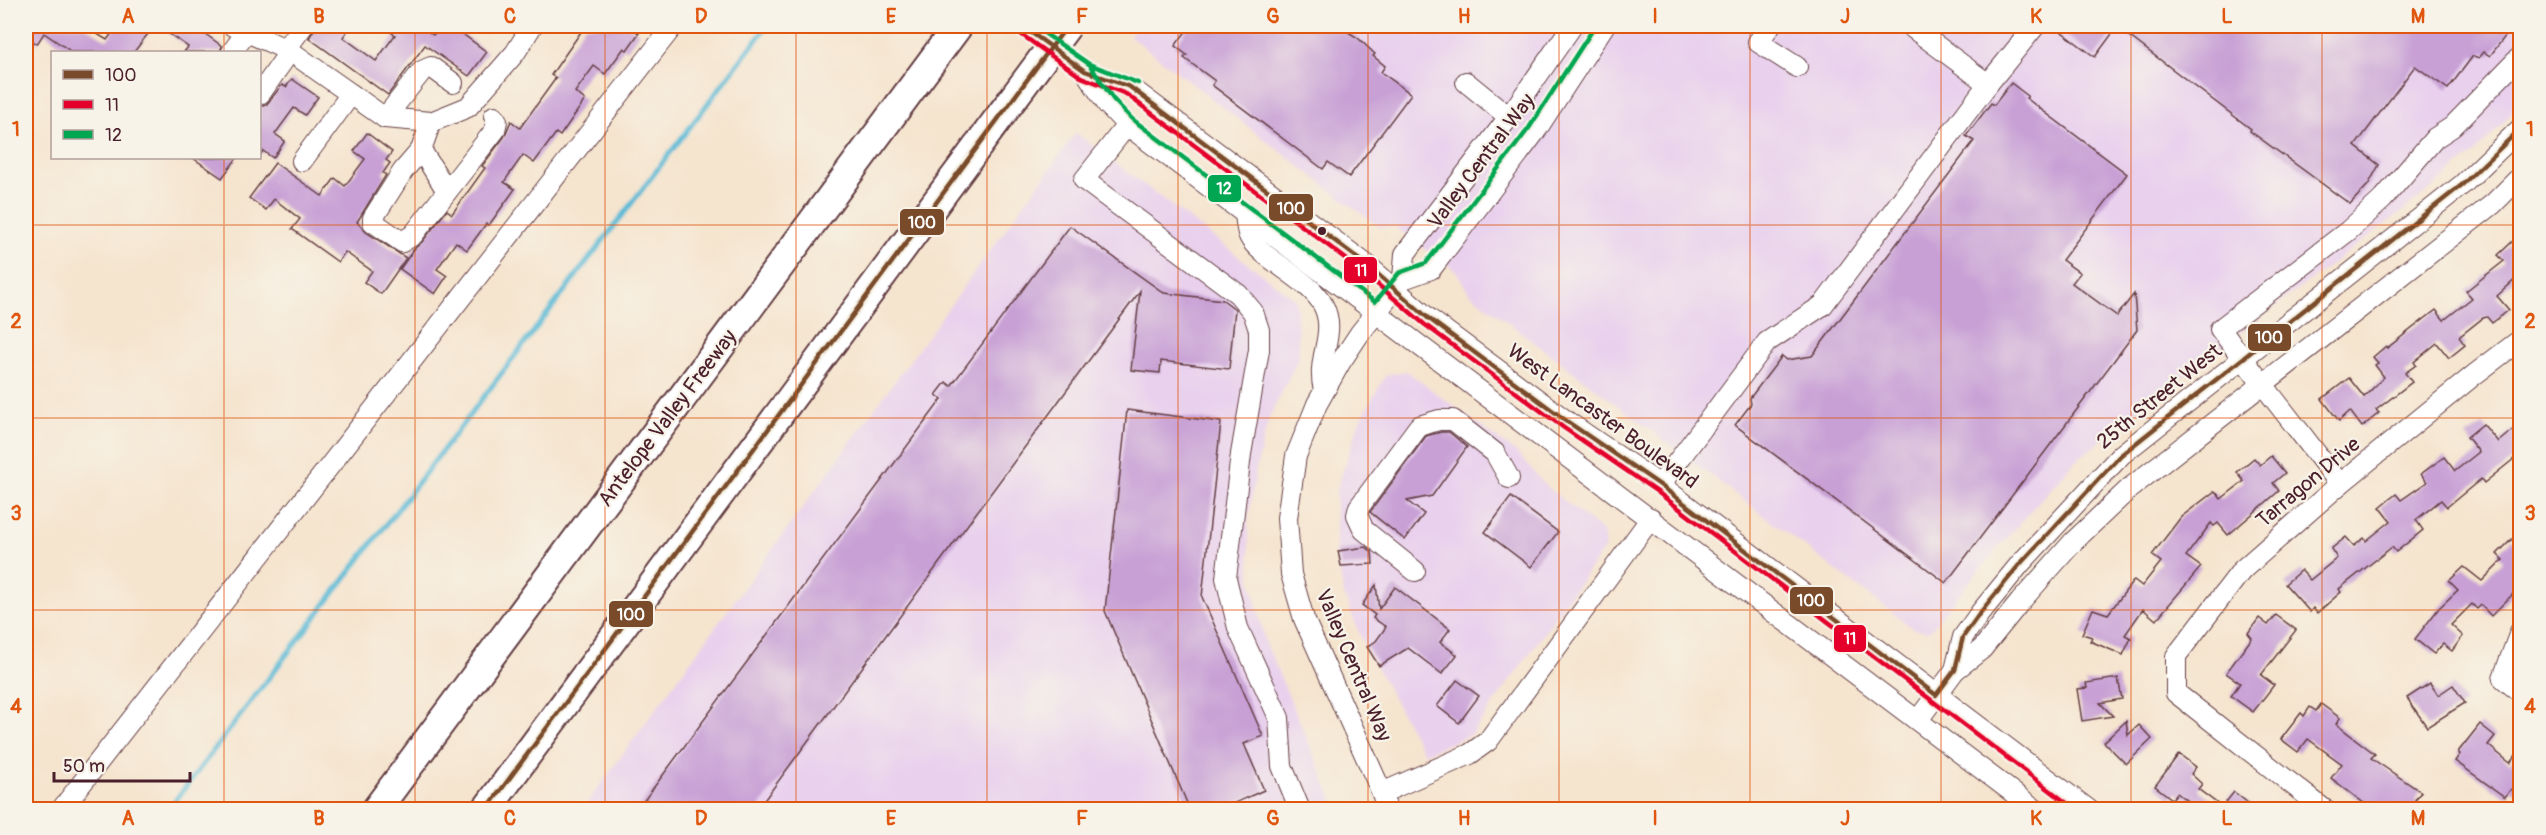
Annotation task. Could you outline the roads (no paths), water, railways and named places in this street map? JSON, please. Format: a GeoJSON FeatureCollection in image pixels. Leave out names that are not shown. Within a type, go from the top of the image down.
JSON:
{"type":"FeatureCollection","features":[{"type":"Feature","properties":{"kind":"highway","name":"Antelope Valley Freeway"},"geometry":{"type":"LineString","coordinates":[[376,810],[958,26]]}},
{"type":"Feature","properties":{"kind":"highway"},"geometry":{"type":"LineString","coordinates":[[486,810],[1067,26]]}},
{"type":"Feature","properties":{"kind":"street"},"geometry":{"type":"LineString","coordinates":[[261,92],[303,26]]}},
{"type":"Feature","properties":{"kind":"street"},"geometry":{"type":"LineString","coordinates":[[232,51],[243,28],[288,50],[385,118],[431,122],[468,106],[515,53],[532,26]]}},
{"type":"Feature","properties":{"kind":"street"},"geometry":{"type":"LineString","coordinates":[[61,810],[673,26]]}},
{"type":"Feature","properties":{"kind":"street","name":"West Lancaster Boulevard"},"geometry":{"type":"LineString","coordinates":[[1022,26],[1085,71],[1130,87],[1366,265],[1398,285],[1568,422],[1660,485],[2089,810]]}},
{"type":"Feature","properties":{"kind":"street","name":"Valley Central Way"},"geometry":{"type":"LineString","coordinates":[[1398,285],[1405,254],[1509,117],[1572,26]]}},
{"type":"Feature","properties":{"kind":"street","name":"Valley Central Way"},"geometry":{"type":"LineString","coordinates":[[1385,801],[1304,619],[1291,574],[1287,518],[1296,456],[1324,390],[1376,312],[1398,285],[1431,268],[1535,132],[1604,26]]}},
{"type":"Feature","properties":{"kind":"street"},"geometry":{"type":"LineString","coordinates":[[1770,26],[1758,42],[1797,67]]}},
{"type":"Feature","properties":{"kind":"street"},"geometry":{"type":"LineString","coordinates":[[1910,26],[1988,84]]}},
{"type":"Feature","properties":{"kind":"street"},"geometry":{"type":"LineString","coordinates":[[1660,485],[1767,342],[1823,305],[1988,84],[2035,26]]}},
{"type":"Feature","properties":{"kind":"street"},"geometry":{"type":"LineString","coordinates":[[2340,484],[2220,329],[2348,231],[2383,199],[2435,138],[2452,127],[2520,57]]}},
{"type":"Feature","properties":{"kind":"street"},"geometry":{"type":"LineString","coordinates":[[385,118],[422,70],[431,67],[453,83]]}},
{"type":"Feature","properties":{"kind":"street","name":"West Lancaster Boulevard"},"geometry":{"type":"LineString","coordinates":[[1085,71],[1107,104],[1127,125],[2036,810]]}},
{"type":"Feature","properties":{"kind":"street"},"geometry":{"type":"LineString","coordinates":[[1466,82],[1509,117]]}},
{"type":"Feature","properties":{"kind":"street"},"geometry":{"type":"LineString","coordinates":[[302,161],[351,94]]}},
{"type":"Feature","properties":{"kind":"street"},"geometry":{"type":"LineString","coordinates":[[431,122],[421,150],[403,171],[374,214],[373,222],[397,240],[405,241],[413,234],[495,130],[497,121],[494,116]]}},
{"type":"Feature","properties":{"kind":"street"},"geometry":{"type":"LineString","coordinates":[[1127,125],[1084,180],[1238,294],[1253,312],[1259,330],[1259,350],[1241,454],[1226,578],[1238,628],[1279,718],[1282,766],[1300,810]]}},
{"type":"Feature","properties":{"kind":"street","name":"25th Street West"},"geometry":{"type":"LineString","coordinates":[[1955,670],[1963,637],[2020,564],[2121,455],[2463,184],[2520,129]]}},
{"type":"Feature","properties":{"kind":"street"},"geometry":{"type":"LineString","coordinates":[[421,150],[447,191]]}},
{"type":"Feature","properties":{"kind":"street","name":"25th Street West"},"geometry":{"type":"LineString","coordinates":[[1918,720],[1955,670],[1982,649],[2020,602],[2082,533],[2130,488],[2493,204],[2520,177]]}},
{"type":"Feature","properties":{"kind":"street"},"geometry":{"type":"LineString","coordinates":[[1245,213],[1250,236],[1312,291],[1324,307],[1329,328],[1320,364],[1320,377],[1324,390]]}},
{"type":"Feature","properties":{"kind":"street","name":"Tarragon Drive"},"geometry":{"type":"LineString","coordinates":[[2325,810],[2176,693],[2176,656],[2242,570],[2340,484],[2520,340]]}},
{"type":"Feature","properties":{"kind":"street"},"geometry":{"type":"LineString","coordinates":[[1415,571],[1364,530],[1357,515],[1359,507],[1419,426],[1439,420],[1454,420],[1495,453],[1509,478]]}},
{"type":"Feature","properties":{"kind":"street"},"geometry":{"type":"LineString","coordinates":[[1385,801],[1488,741],[1651,518]]}},
{"type":"Feature","properties":{"kind":"street"},"geometry":{"type":"LineString","coordinates":[[2520,632],[2503,678],[2520,692]]}},
{"type":"Feature","properties":{"kind":"waterway"},"geometry":{"type":"LineString","coordinates":[[168,810],[767,26]]}}]}
